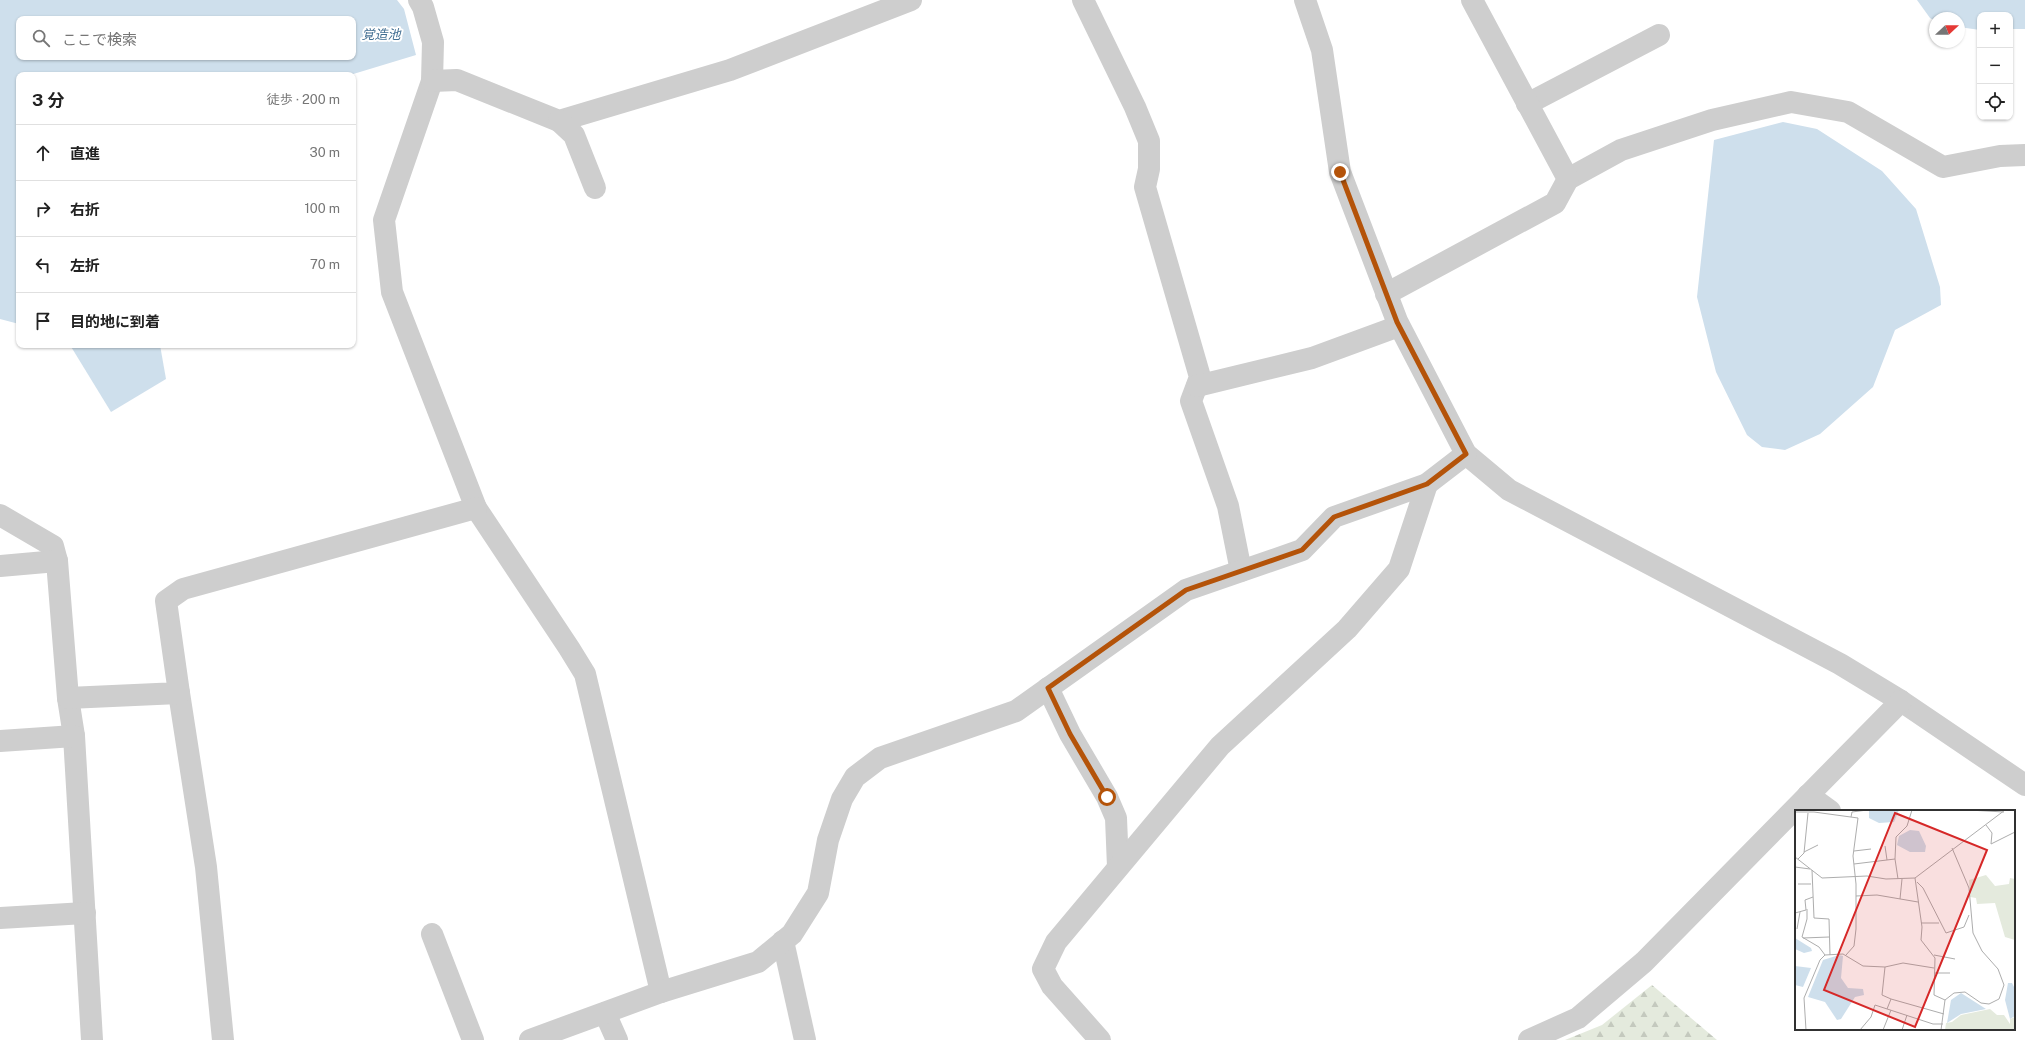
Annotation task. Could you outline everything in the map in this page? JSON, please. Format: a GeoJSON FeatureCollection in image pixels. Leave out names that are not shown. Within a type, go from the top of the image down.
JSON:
{"type":"FeatureCollection","features":[{"type":"Feature","properties":{"kind":"street"},"geometry":{"type":"LineString","coordinates":[[419,0],[423,7],[433,42],[432,81],[384,220],[392,292],[476,508],[585,674],[661,992]]}},
{"type":"Feature","properties":{"kind":"street"},"geometry":{"type":"LineString","coordinates":[[559,121],[730,70],[911,0]]}},
{"type":"Feature","properties":{"kind":"street"},"geometry":{"type":"LineString","coordinates":[[1083,0],[1135,107],[1149,141],[1149,169],[1146,187],[1200,377],[1191,401],[1228,506],[1241,571]]}},
{"type":"Feature","properties":{"kind":"street"},"geometry":{"type":"LineString","coordinates":[[1305,0],[1322,50],[1340,172],[1399,326],[1466,454],[1509,490],[1840,664],[1901,701],[2025,785]]}},
{"type":"Feature","properties":{"kind":"street"},"geometry":{"type":"LineString","coordinates":[[1472,0],[1568,179]]}},
{"type":"Feature","properties":{"kind":"street"},"geometry":{"type":"LineString","coordinates":[[1528,104],[1659,35]]}},
{"type":"Feature","properties":{"kind":"street"},"geometry":{"type":"LineString","coordinates":[[432,81],[457,80],[559,121],[574,135],[595,188]]}},
{"type":"Feature","properties":{"kind":"street"},"geometry":{"type":"LineString","coordinates":[[1386,294],[1555,203],[1568,179],[1621,150],[1712,120],[1791,102],[1848,112],[1943,167],[2000,156],[2025,155]]}},
{"type":"Feature","properties":{"kind":"street"},"geometry":{"type":"LineString","coordinates":[[1197,386],[1312,358],[1399,326]]}},
{"type":"Feature","properties":{"kind":"street"},"geometry":{"type":"LineString","coordinates":[[530,1040],[661,992],[758,962],[792,934],[818,893],[828,840],[842,798],[855,777],[880,758],[1016,711],[1186,590],[1302,550],[1334,517],[1427,484],[1466,454]]}},
{"type":"Feature","properties":{"kind":"street"},"geometry":{"type":"LineString","coordinates":[[1100,1040],[1052,986],[1043,969],[1056,942],[1220,746],[1346,629],[1399,569],[1427,484]]}},
{"type":"Feature","properties":{"kind":"street"},"geometry":{"type":"LineString","coordinates":[[223,1040],[206,867],[166,601],[183,589],[476,508]]}},
{"type":"Feature","properties":{"kind":"street"},"geometry":{"type":"LineString","coordinates":[[0,515],[53,546],[57,561],[68,698],[74,736],[92,1040]]}},
{"type":"Feature","properties":{"kind":"street"},"geometry":{"type":"LineString","coordinates":[[0,566],[57,561]]}},
{"type":"Feature","properties":{"kind":"street"},"geometry":{"type":"LineString","coordinates":[[1048,688],[1070,734],[1107,797],[1116,818],[1118,867]]}},
{"type":"Feature","properties":{"kind":"street"},"geometry":{"type":"LineString","coordinates":[[68,698],[179,693]]}},
{"type":"Feature","properties":{"kind":"street"},"geometry":{"type":"LineString","coordinates":[[1529,1040],[1578,1018],[1644,962],[1901,701]]}},
{"type":"Feature","properties":{"kind":"street"},"geometry":{"type":"LineString","coordinates":[[0,741],[74,736]]}},
{"type":"Feature","properties":{"kind":"street"},"geometry":{"type":"LineString","coordinates":[[1808,795],[1829,810]]}},
{"type":"Feature","properties":{"kind":"street"},"geometry":{"type":"LineString","coordinates":[[0,918],[85,913]]}},
{"type":"Feature","properties":{"kind":"street"},"geometry":{"type":"LineString","coordinates":[[432,934],[473,1040]]}},
{"type":"Feature","properties":{"kind":"street"},"geometry":{"type":"LineString","coordinates":[[783,941],[805,1040]]}},
{"type":"Feature","properties":{"kind":"street"},"geometry":{"type":"LineString","coordinates":[[605,1013],[617,1040]]}},
{"type":"Feature","properties":{"kind":"green space"},"geometry":{"type":"Polygon","coordinates":[[[1652,985],[1717,1040],[1565,1040],[1602,1025],[1652,985]]]}},
{"type":"Feature","properties":{"kind":"water","name":"覚造池"},"geometry":{"type":"Polygon","coordinates":[[[0,0],[397,0],[404,9],[416,55],[356,73],[16,72],[16,323],[0,319],[0,0]]]}},
{"type":"Feature","properties":{"kind":"water"},"geometry":{"type":"Polygon","coordinates":[[[1917,0],[2025,0],[2025,29],[2013,29],[2013,12],[1977,12],[1977,30],[1965,28],[1965,12],[1929,12],[1929,17],[1917,0]]]}},
{"type":"Feature","properties":{"kind":"water"},"geometry":{"type":"Polygon","coordinates":[[[1783,122],[1817,129],[1882,171],[1916,209],[1940,287],[1941,305],[1895,330],[1873,387],[1820,434],[1785,450],[1762,447],[1747,435],[1716,372],[1697,297],[1714,140],[1783,122]]]}},
{"type":"Feature","properties":{"kind":"water"},"geometry":{"type":"Polygon","coordinates":[[[72,348],[161,348],[166,379],[111,412],[72,348]]]}},
{"type":"Feature","properties":{"kind":"route"},"geometry":{"type":"LineString","coordinates":[[1107,797],[1070,734],[1048,688],[1186,590],[1302,550],[1334,517],[1427,484],[1466,454],[1397,322],[1340,172]]}}]}
